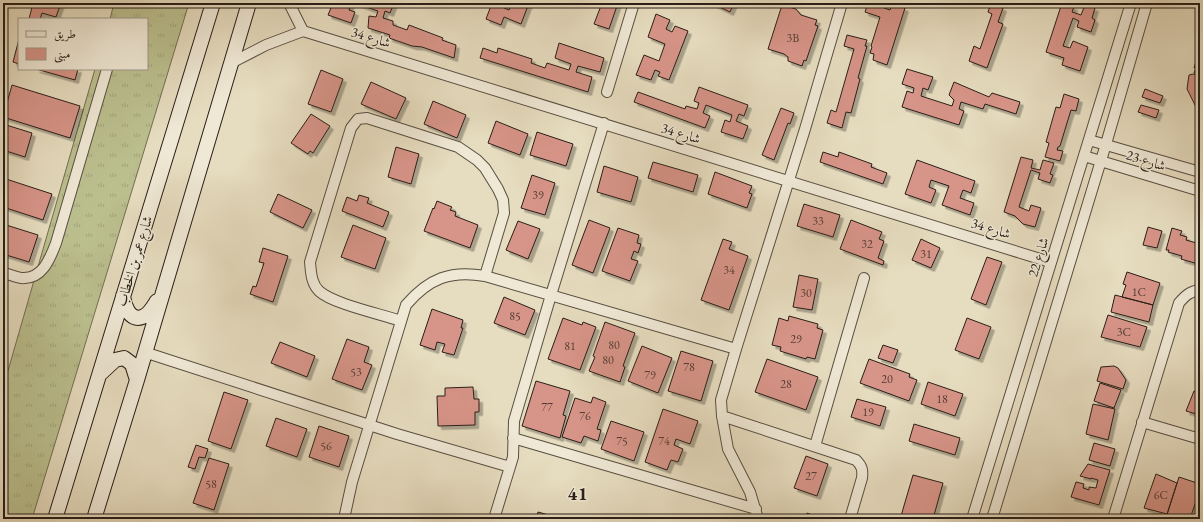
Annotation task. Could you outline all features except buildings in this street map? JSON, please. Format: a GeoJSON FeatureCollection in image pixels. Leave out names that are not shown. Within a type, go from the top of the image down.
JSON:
{"type":"FeatureCollection","features":[{"type":"Feature","properties":{"kind":"street","name":"شارع عمر بن الخطاب"},"geometry":{"type":"LineString","coordinates":[[55,519],[213,3]]}},
{"type":"Feature","properties":{"kind":"street"},"geometry":{"type":"LineString","coordinates":[[94,519],[249,3]]}},
{"type":"Feature","properties":{"kind":"street"},"geometry":{"type":"LineString","coordinates":[[231,63],[266,45],[303,31],[289,3]]}},
{"type":"Feature","properties":{"kind":"street"},"geometry":{"type":"LineString","coordinates":[[607,92],[634,3]]}},
{"type":"Feature","properties":{"kind":"street","name":"شارع 22"},"geometry":{"type":"LineString","coordinates":[[972,519],[1131,3]]}},
{"type":"Feature","properties":{"kind":"street"},"geometry":{"type":"LineString","coordinates":[[992,519],[1101,161],[1147,3]]}},
{"type":"Feature","properties":{"kind":"street"},"geometry":{"type":"LineString","coordinates":[[757,514],[750,492],[728,449],[722,416],[721,400],[789,181],[839,4]]}},
{"type":"Feature","properties":{"kind":"street","name":"شارع 34"},"geometry":{"type":"LineString","coordinates":[[303,31],[1050,262]]}},
{"type":"Feature","properties":{"kind":"street"},"geometry":{"type":"LineString","coordinates":[[3,273],[22,278],[33,277],[40,272],[49,261],[107,70]]}},
{"type":"Feature","properties":{"kind":"street"},"geometry":{"type":"LineString","coordinates":[[401,321],[331,299],[318,290],[311,277],[310,262],[351,128],[358,119],[367,118],[458,147],[478,160],[486,168],[503,200],[504,213],[485,276]]}},
{"type":"Feature","properties":{"kind":"street"},"geometry":{"type":"LineString","coordinates":[[494,519],[513,457],[514,420],[604,123]]}},
{"type":"Feature","properties":{"kind":"street","name":"شارع 23"},"geometry":{"type":"LineString","coordinates":[[1089,140],[1200,172]]}},
{"type":"Feature","properties":{"kind":"street","name":"شارع 23"},"geometry":{"type":"LineString","coordinates":[[1084,156],[1200,191]]}},
{"type":"Feature","properties":{"kind":"street"},"geometry":{"type":"LineString","coordinates":[[344,519],[352,482],[406,305],[416,293],[429,283],[442,277],[471,273],[485,276],[736,349]]}},
{"type":"Feature","properties":{"kind":"street"},"geometry":{"type":"LineString","coordinates":[[815,446],[864,278]]}},
{"type":"Feature","properties":{"kind":"street"},"geometry":{"type":"LineString","coordinates":[[1113,519],[1179,303],[1185,295],[1200,290]]}},
{"type":"Feature","properties":{"kind":"street"},"geometry":{"type":"LineString","coordinates":[[123,296],[126,309],[134,317],[140,318],[152,309],[161,296]]}},
{"type":"Feature","properties":{"kind":"street"},"geometry":{"type":"LineString","coordinates":[[144,352],[369,425],[510,468]]}},
{"type":"Feature","properties":{"kind":"street"},"geometry":{"type":"LineString","coordinates":[[100,374],[115,360],[124,358],[132,364],[136,380]]}},
{"type":"Feature","properties":{"kind":"street"},"geometry":{"type":"LineString","coordinates":[[722,416],[856,460],[861,465],[863,472],[850,519]]}},
{"type":"Feature","properties":{"kind":"street"},"geometry":{"type":"LineString","coordinates":[[1142,422],[1200,439]]}},
{"type":"Feature","properties":{"kind":"street"},"geometry":{"type":"LineString","coordinates":[[513,438],[757,514]]}},
{"type":"Feature","properties":{"kind":"green space"},"geometry":{"type":"Polygon","coordinates":[[[114,3],[189,3],[32,519],[3,519],[3,388],[95,70],[148,70],[148,18],[110,18],[114,3]]]}},
{"type":"Feature","properties":{"kind":"district","name":"41"},"geometry":{"type":"Point","coordinates":[578,494]}}]}
